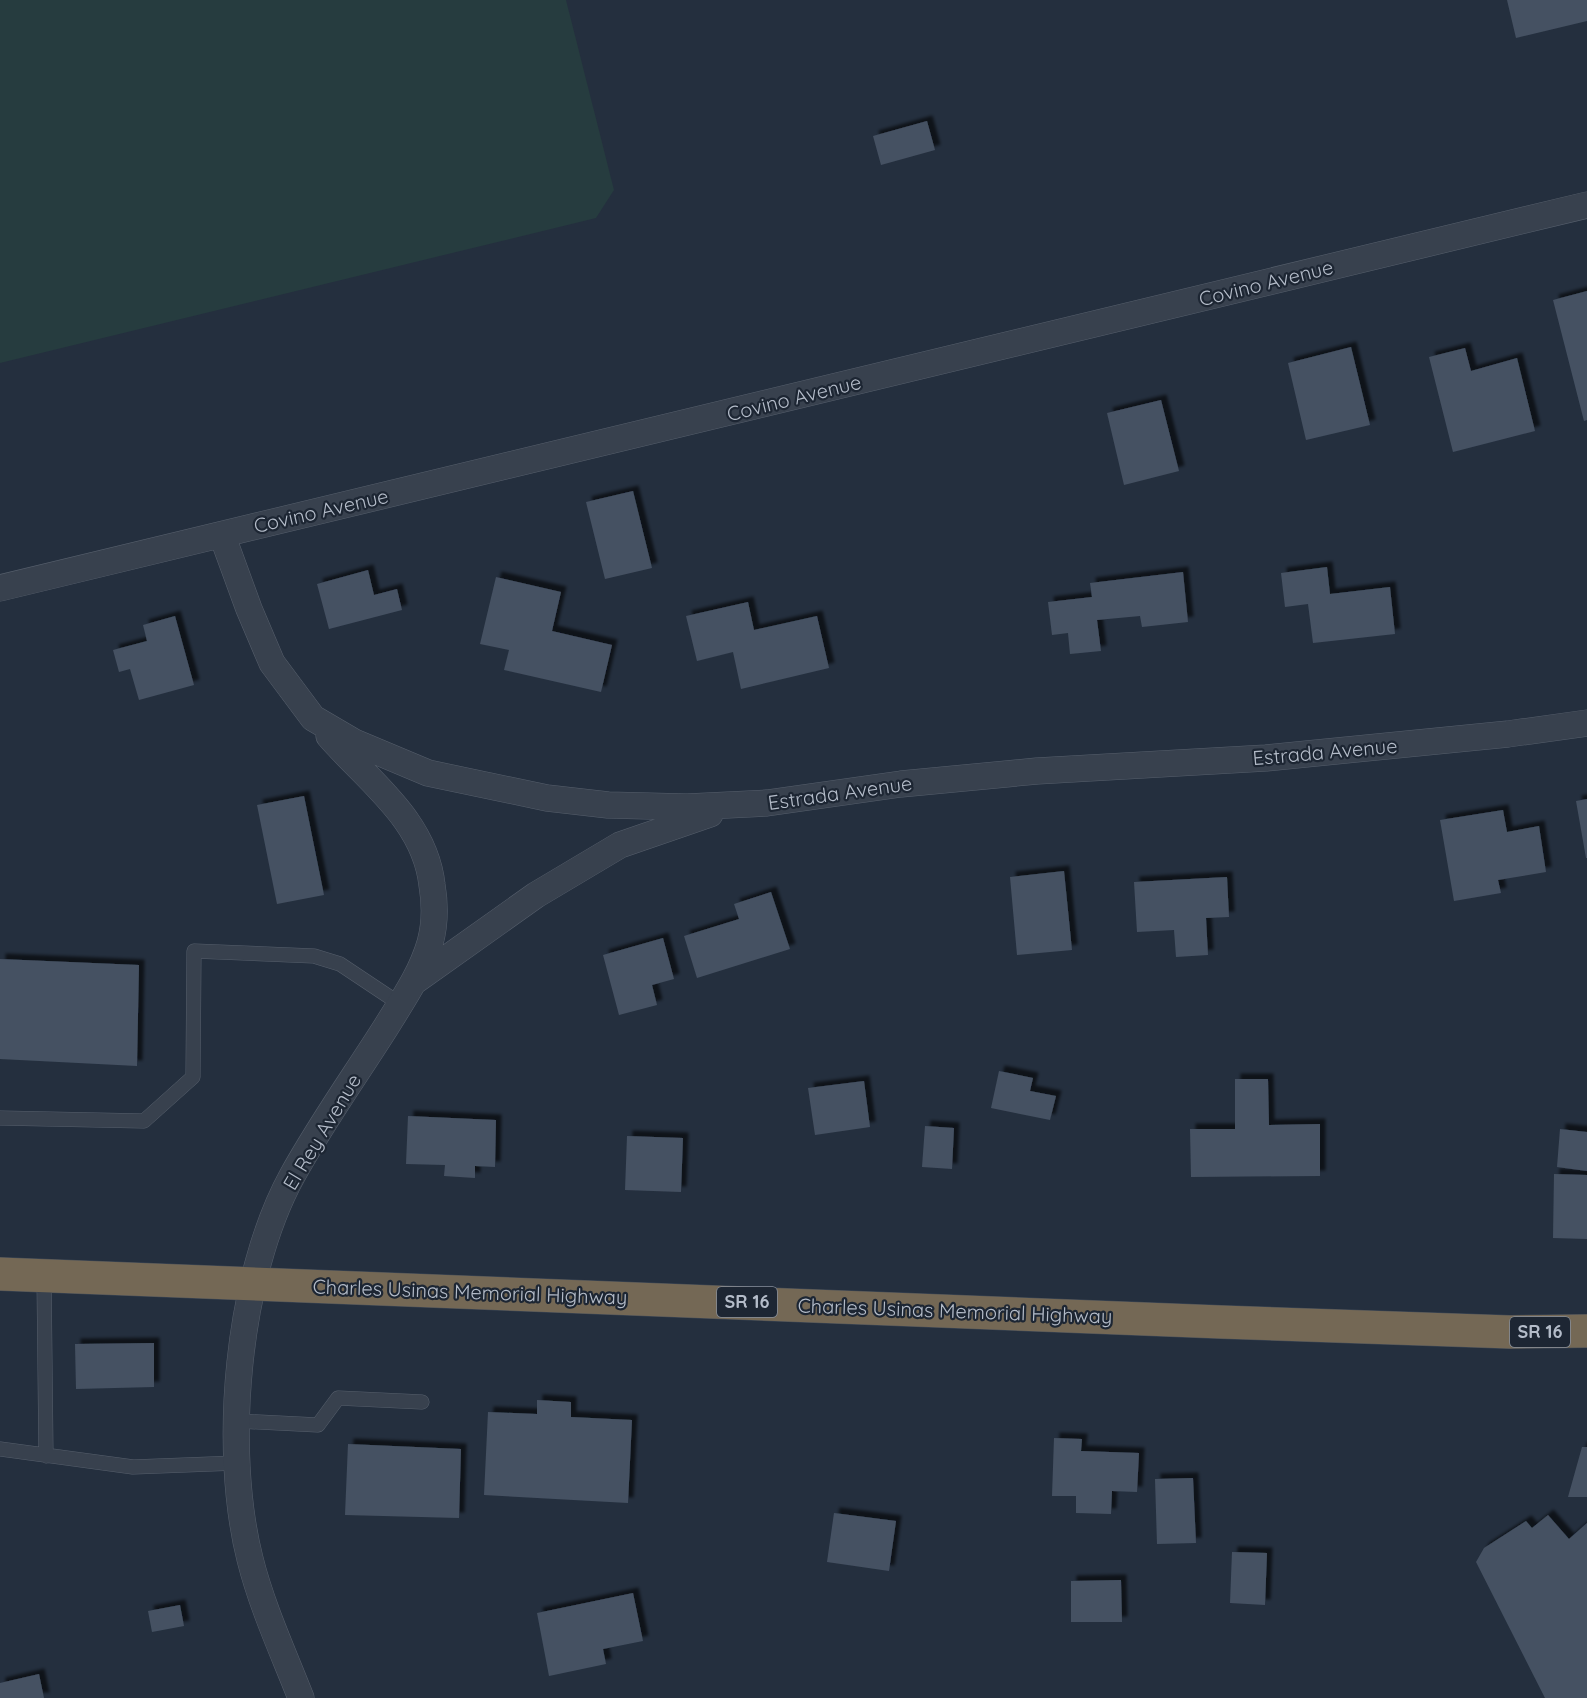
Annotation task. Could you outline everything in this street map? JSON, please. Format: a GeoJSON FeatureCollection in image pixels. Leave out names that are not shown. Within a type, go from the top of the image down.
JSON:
{"type":"FeatureCollection","features":[{"type":"Feature","properties":{"kind":"highway","name":"Charles Usinas Memorial Highway"},"geometry":{"type":"LineString","coordinates":[[0,1274],[1268,1324],[1510,1332],[1587,1331]]}},
{"type":"Feature","properties":{"kind":"street","name":"Covino Avenue"},"geometry":{"type":"LineString","coordinates":[[0,588],[1587,205]]}},
{"type":"Feature","properties":{"kind":"street","name":"Estrada Avenue"},"geometry":{"type":"LineString","coordinates":[[222,535],[272,663],[314,718],[354,742],[428,773],[547,798],[608,805],[687,807],[735,805],[1025,772],[1266,758],[1508,734],[1587,723]]}},
{"type":"Feature","properties":{"kind":"street","name":"El Rey Avenue"},"geometry":{"type":"LineString","coordinates":[[301,1698],[262,1602],[249,1557],[241,1510],[237,1463],[240,1366],[253,1284],[272,1222],[292,1177],[415,981],[430,943],[433,924],[432,884],[421,845],[412,827],[387,796],[314,718]]}},
{"type":"Feature","properties":{"kind":"street"},"geometry":{"type":"LineString","coordinates":[[415,981],[536,895],[621,845],[735,805]]}},
{"type":"Feature","properties":{"kind":"lane"},"geometry":{"type":"LineString","coordinates":[[0,1118],[144,1122],[193,1077],[194,951],[314,956],[340,964],[400,1004]]}},
{"type":"Feature","properties":{"kind":"lane"},"geometry":{"type":"LineString","coordinates":[[45,1276],[46,1456]]}},
{"type":"Feature","properties":{"kind":"lane"},"geometry":{"type":"LineString","coordinates":[[238,1421],[318,1425],[338,1398],[422,1402]]}},
{"type":"Feature","properties":{"kind":"lane"},"geometry":{"type":"LineString","coordinates":[[0,1449],[133,1467],[237,1463]]}},
{"type":"Feature","properties":{"kind":"green space"},"geometry":{"type":"Polygon","coordinates":[[[0,0],[566,0],[614,190],[596,218],[0,363],[0,0]]]}},
{"type":"Feature","properties":{"kind":"building"},"geometry":{"type":"Polygon","coordinates":[[[1507,0],[1587,0],[1587,21],[1516,38],[1507,0]]]}},
{"type":"Feature","properties":{"kind":"building"},"geometry":{"type":"Polygon","coordinates":[[[927,121],[935,150],[881,165],[873,136],[927,121]]]}},
{"type":"Feature","properties":{"kind":"building"},"geometry":{"type":"Polygon","coordinates":[[[1587,291],[1587,420],[1584,421],[1553,300],[1587,291]]]}},
{"type":"Feature","properties":{"kind":"building"},"geometry":{"type":"Polygon","coordinates":[[[1351,347],[1370,425],[1306,440],[1288,363],[1351,347]]]}},
{"type":"Feature","properties":{"kind":"building"},"geometry":{"type":"Polygon","coordinates":[[[1465,348],[1471,371],[1517,358],[1535,431],[1453,452],[1429,357],[1465,348]]]}},
{"type":"Feature","properties":{"kind":"building"},"geometry":{"type":"Polygon","coordinates":[[[1161,400],[1179,471],[1124,485],[1107,413],[1161,400]]]}},
{"type":"Feature","properties":{"kind":"building"},"geometry":{"type":"Polygon","coordinates":[[[633,491],[652,568],[605,579],[586,502],[633,491]]]}},
{"type":"Feature","properties":{"kind":"building"},"geometry":{"type":"Polygon","coordinates":[[[1327,567],[1330,594],[1390,587],[1395,634],[1313,643],[1308,604],[1285,607],[1281,573],[1327,567]]]}},
{"type":"Feature","properties":{"kind":"building"},"geometry":{"type":"Polygon","coordinates":[[[368,570],[374,595],[397,589],[402,610],[329,629],[317,584],[368,570]]]}},
{"type":"Feature","properties":{"kind":"building"},"geometry":{"type":"Polygon","coordinates":[[[1183,572],[1188,622],[1142,627],[1140,616],[1097,620],[1101,651],[1070,654],[1068,633],[1052,635],[1048,602],[1092,597],[1090,583],[1183,572]]]}},
{"type":"Feature","properties":{"kind":"building"},"geometry":{"type":"Polygon","coordinates":[[[496,577],[561,592],[552,631],[612,645],[601,692],[504,670],[509,650],[480,644],[496,577]]]}},
{"type":"Feature","properties":{"kind":"building"},"geometry":{"type":"Polygon","coordinates":[[[748,602],[754,630],[817,616],[829,668],[741,689],[733,652],[697,661],[686,616],[748,602]]]}},
{"type":"Feature","properties":{"kind":"building"},"geometry":{"type":"Polygon","coordinates":[[[175,616],[194,685],[139,700],[130,669],[119,672],[113,650],[147,641],[143,625],[175,616]]]}},
{"type":"Feature","properties":{"kind":"building"},"geometry":{"type":"Polygon","coordinates":[[[304,796],[324,895],[277,904],[257,805],[304,796]]]}},
{"type":"Feature","properties":{"kind":"building"},"geometry":{"type":"Polygon","coordinates":[[[1587,799],[1587,858],[1586,858],[1576,801],[1587,799]]]}},
{"type":"Feature","properties":{"kind":"building"},"geometry":{"type":"Polygon","coordinates":[[[1503,810],[1507,832],[1539,826],[1546,872],[1498,880],[1501,893],[1454,901],[1440,820],[1503,810]]]}},
{"type":"Feature","properties":{"kind":"building"},"geometry":{"type":"Polygon","coordinates":[[[1064,871],[1072,950],[1017,955],[1010,877],[1064,871]]]}},
{"type":"Feature","properties":{"kind":"building"},"geometry":{"type":"Polygon","coordinates":[[[1227,877],[1229,917],[1206,918],[1208,955],[1176,957],[1174,930],[1137,932],[1134,882],[1227,877]]]}},
{"type":"Feature","properties":{"kind":"building"},"geometry":{"type":"Polygon","coordinates":[[[771,892],[790,949],[697,978],[684,936],[739,919],[734,904],[771,892]]]}},
{"type":"Feature","properties":{"kind":"building"},"geometry":{"type":"Polygon","coordinates":[[[663,938],[674,979],[652,985],[657,1005],[619,1015],[603,955],[663,938]]]}},
{"type":"Feature","properties":{"kind":"building"},"geometry":{"type":"Polygon","coordinates":[[[0,959],[139,965],[137,1066],[0,1059],[0,959]]]}},
{"type":"Feature","properties":{"kind":"building"},"geometry":{"type":"Polygon","coordinates":[[[999,1071],[1033,1078],[1030,1091],[1056,1096],[1050,1120],[991,1108],[999,1071]]]}},
{"type":"Feature","properties":{"kind":"building"},"geometry":{"type":"Polygon","coordinates":[[[1235,1079],[1268,1079],[1269,1125],[1320,1124],[1320,1176],[1191,1177],[1190,1129],[1235,1129],[1235,1079]]]}},
{"type":"Feature","properties":{"kind":"building"},"geometry":{"type":"Polygon","coordinates":[[[864,1081],[870,1127],[815,1135],[808,1088],[864,1081]]]}},
{"type":"Feature","properties":{"kind":"building"},"geometry":{"type":"Polygon","coordinates":[[[408,1116],[496,1120],[495,1167],[475,1166],[475,1178],[444,1176],[445,1165],[406,1164],[408,1116]]]}},
{"type":"Feature","properties":{"kind":"building"},"geometry":{"type":"Polygon","coordinates":[[[925,1126],[954,1128],[952,1169],[922,1167],[925,1126]]]}},
{"type":"Feature","properties":{"kind":"building"},"geometry":{"type":"Polygon","coordinates":[[[1560,1129],[1587,1132],[1587,1171],[1557,1167],[1560,1129]]]}},
{"type":"Feature","properties":{"kind":"building"},"geometry":{"type":"Polygon","coordinates":[[[627,1136],[683,1138],[681,1192],[625,1190],[627,1136]]]}},
{"type":"Feature","properties":{"kind":"building"},"geometry":{"type":"Polygon","coordinates":[[[1554,1174],[1587,1175],[1587,1239],[1553,1238],[1554,1174]]]}},
{"type":"Feature","properties":{"kind":"building"},"geometry":{"type":"Polygon","coordinates":[[[154,1343],[154,1387],[76,1389],[75,1344],[154,1343]]]}},
{"type":"Feature","properties":{"kind":"building"},"geometry":{"type":"Polygon","coordinates":[[[537,1400],[571,1402],[571,1417],[632,1420],[628,1503],[484,1495],[488,1412],[537,1414],[537,1400]]]}},
{"type":"Feature","properties":{"kind":"building"},"geometry":{"type":"Polygon","coordinates":[[[1054,1438],[1082,1439],[1081,1451],[1139,1453],[1137,1492],[1112,1491],[1111,1514],[1076,1513],[1076,1496],[1052,1496],[1054,1438]]]}},
{"type":"Feature","properties":{"kind":"building"},"geometry":{"type":"Polygon","coordinates":[[[348,1444],[461,1449],[459,1518],[345,1515],[348,1444]]]}},
{"type":"Feature","properties":{"kind":"building"},"geometry":{"type":"Polygon","coordinates":[[[1582,1447],[1587,1447],[1587,1497],[1568,1497],[1582,1447]]]}},
{"type":"Feature","properties":{"kind":"building"},"geometry":{"type":"Polygon","coordinates":[[[1193,1478],[1196,1543],[1157,1544],[1155,1479],[1193,1478]]]}},
{"type":"Feature","properties":{"kind":"building"},"geometry":{"type":"Polygon","coordinates":[[[834,1513],[896,1521],[889,1571],[827,1562],[834,1513]]]}},
{"type":"Feature","properties":{"kind":"building"},"geometry":{"type":"Polygon","coordinates":[[[1548,1515],[1569,1539],[1587,1523],[1587,1698],[1545,1698],[1476,1562],[1484,1548],[1526,1521],[1532,1528],[1548,1515]]]}},
{"type":"Feature","properties":{"kind":"building"},"geometry":{"type":"Polygon","coordinates":[[[1232,1552],[1267,1553],[1265,1605],[1230,1603],[1232,1552]]]}},
{"type":"Feature","properties":{"kind":"building"},"geometry":{"type":"Polygon","coordinates":[[[1121,1580],[1122,1622],[1071,1622],[1071,1581],[1121,1580]]]}},
{"type":"Feature","properties":{"kind":"building"},"geometry":{"type":"Polygon","coordinates":[[[633,1593],[643,1641],[603,1649],[606,1664],[549,1676],[537,1613],[633,1593]]]}},
{"type":"Feature","properties":{"kind":"building"},"geometry":{"type":"Polygon","coordinates":[[[180,1605],[184,1626],[152,1632],[148,1611],[180,1605]]]}},
{"type":"Feature","properties":{"kind":"building"},"geometry":{"type":"Polygon","coordinates":[[[39,1674],[44,1698],[0,1698],[0,1683],[39,1674]]]}}]}
